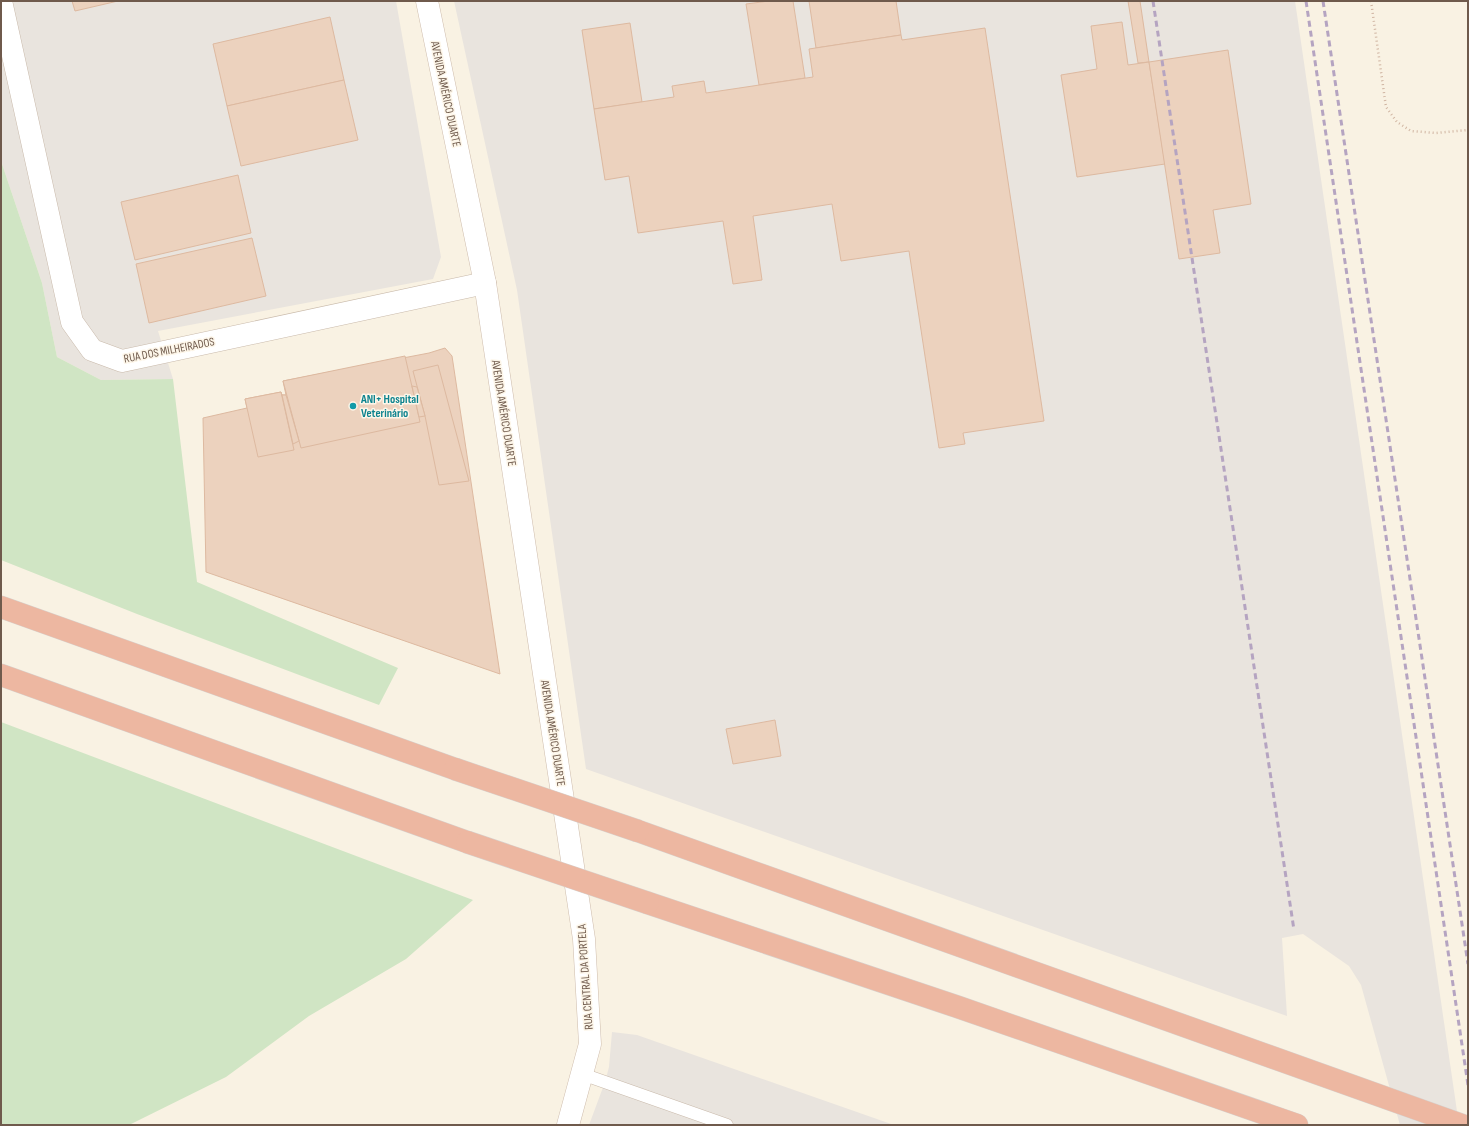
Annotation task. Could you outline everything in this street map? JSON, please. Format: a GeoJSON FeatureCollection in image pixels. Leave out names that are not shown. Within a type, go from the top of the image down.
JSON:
{"type":"FeatureCollection","features":[{"type":"Feature","properties":{"kind":"highway"},"geometry":{"type":"LineString","coordinates":[[1,607],[455,769],[638,831],[1462,1125]]}},
{"type":"Feature","properties":{"kind":"highway"},"geometry":{"type":"LineString","coordinates":[[1,675],[467,842],[950,1005],[1297,1125]]}},
{"type":"Feature","properties":{"kind":"street","name":"RUA DOS MILHEIRADOS"},"geometry":{"type":"LineString","coordinates":[[1,1],[72,322],[92,350],[122,361],[485,283]]}},
{"type":"Feature","properties":{"kind":"street","name":"AVENIDA AMÉRICO DUARTE"},"geometry":{"type":"LineString","coordinates":[[427,1],[485,283],[567,827]]}},
{"type":"Feature","properties":{"kind":"street","name":"RUA CENTRAL DA PORTELA"},"geometry":{"type":"LineString","coordinates":[[567,827],[584,939],[590,1044],[568,1125]]}},
{"type":"Feature","properties":{"kind":"lane"},"geometry":{"type":"LineString","coordinates":[[582,1074],[727,1125]]}},
{"type":"Feature","properties":{"kind":"path"},"geometry":{"type":"LineString","coordinates":[[1371,1],[1386,108],[1397,122],[1411,131],[1436,133],[1468,130]]}},
{"type":"Feature","properties":{"kind":"shaded area"},"geometry":{"type":"Polygon","coordinates":[[[1,1],[396,1],[441,257],[433,279],[158,331],[173,379],[101,380],[57,357],[42,283],[1,161],[1,1]]]}},
{"type":"Feature","properties":{"kind":"shaded area"},"geometry":{"type":"Polygon","coordinates":[[[454,1],[1295,1],[1459,1125],[1400,1125],[1361,985],[1349,966],[1303,934],[1282,938],[1287,1016],[586,769],[517,290],[454,1]]]}},
{"type":"Feature","properties":{"kind":"shaded area"},"geometry":{"type":"Polygon","coordinates":[[[612,1032],[637,1035],[894,1125],[589,1125],[609,1067],[612,1032]]]}},
{"type":"Feature","properties":{"kind":"green space"},"geometry":{"type":"Polygon","coordinates":[[[1,161],[42,283],[57,357],[101,380],[173,379],[197,582],[398,668],[379,705],[137,614],[1,560],[1,161]]]}},
{"type":"Feature","properties":{"kind":"green space"},"geometry":{"type":"Polygon","coordinates":[[[1,722],[473,900],[406,959],[309,1016],[226,1077],[129,1125],[1,1125],[1,722]]]}},
{"type":"Feature","properties":{"kind":"building"},"geometry":{"type":"Polygon","coordinates":[[[72,1],[118,1],[75,11],[72,1]]]}},
{"type":"Feature","properties":{"kind":"building"},"geometry":{"type":"Polygon","coordinates":[[[769,1],[793,1],[805,78],[759,85],[746,4],[769,1]]]}},
{"type":"Feature","properties":{"kind":"building"},"geometry":{"type":"Polygon","coordinates":[[[809,1],[896,1],[901,35],[816,48],[809,1]]]}},
{"type":"Feature","properties":{"kind":"building"},"geometry":{"type":"Polygon","coordinates":[[[1128,1],[1140,1],[1149,62],[1138,63],[1128,1]]]}},
{"type":"Feature","properties":{"kind":"building"},"geometry":{"type":"Polygon","coordinates":[[[330,17],[344,80],[227,106],[213,44],[330,17]]]}},
{"type":"Feature","properties":{"kind":"building"},"geometry":{"type":"Polygon","coordinates":[[[1122,22],[1128,65],[1149,62],[1165,164],[1077,177],[1061,75],[1097,69],[1091,26],[1122,22]]]}},
{"type":"Feature","properties":{"kind":"building"},"geometry":{"type":"Polygon","coordinates":[[[630,23],[642,102],[594,109],[582,30],[630,23]]]}},
{"type":"Feature","properties":{"kind":"building"},"geometry":{"type":"Polygon","coordinates":[[[985,28],[1044,421],[963,433],[965,444],[939,448],[909,251],[841,261],[832,204],[753,216],[762,280],[733,284],[723,221],[638,233],[629,176],[605,180],[594,109],[674,97],[672,86],[704,81],[706,93],[813,77],[809,49],[901,35],[902,40],[985,28]]]}},
{"type":"Feature","properties":{"kind":"building"},"geometry":{"type":"Polygon","coordinates":[[[1228,50],[1251,204],[1213,210],[1220,253],[1179,259],[1149,62],[1228,50]]]}},
{"type":"Feature","properties":{"kind":"building"},"geometry":{"type":"Polygon","coordinates":[[[344,80],[358,140],[241,166],[227,106],[344,80]]]}},
{"type":"Feature","properties":{"kind":"building"},"geometry":{"type":"Polygon","coordinates":[[[238,175],[251,233],[135,260],[121,202],[238,175]]]}},
{"type":"Feature","properties":{"kind":"building"},"geometry":{"type":"Polygon","coordinates":[[[252,238],[266,296],[149,323],[136,264],[252,238]]]}},
{"type":"Feature","properties":{"kind":"building"},"geometry":{"type":"Polygon","coordinates":[[[445,348],[452,356],[500,674],[206,572],[203,418],[247,408],[245,399],[281,392],[282,395],[286,395],[283,381],[429,353],[445,348]]]}},
{"type":"Feature","properties":{"kind":"building","name":"ANI+ Hospital Veterinário"},"geometry":{"type":"Polygon","coordinates":[[[405,356],[420,422],[301,448],[283,381],[405,356]]]}},
{"type":"Feature","properties":{"kind":"building"},"geometry":{"type":"Polygon","coordinates":[[[438,365],[469,481],[439,485],[425,416],[413,371],[438,365]]]}},
{"type":"Feature","properties":{"kind":"building"},"geometry":{"type":"Polygon","coordinates":[[[412,386],[417,387],[425,416],[419,417],[412,386]]]}},
{"type":"Feature","properties":{"kind":"building"},"geometry":{"type":"Polygon","coordinates":[[[281,392],[294,450],[258,457],[245,399],[281,392]]]}},
{"type":"Feature","properties":{"kind":"building"},"geometry":{"type":"Polygon","coordinates":[[[282,395],[286,395],[299,441],[293,444],[282,395]]]}},
{"type":"Feature","properties":{"kind":"building"},"geometry":{"type":"Polygon","coordinates":[[[775,720],[781,756],[733,764],[726,729],[775,720]]]}},
{"type":"Feature","properties":{"kind":"railway"},"geometry":{"type":"LineString","coordinates":[[1153,1],[1294,930]]}},
{"type":"Feature","properties":{"kind":"railway"},"geometry":{"type":"LineString","coordinates":[[1306,1],[1468,1085]]}},
{"type":"Feature","properties":{"kind":"railway"},"geometry":{"type":"LineString","coordinates":[[1323,1],[1468,964]]}},
{"type":"Feature","properties":{"kind":"place","name":"ANI+ Hospital Veterinário"},"geometry":{"type":"Point","coordinates":[353,406]}}]}
